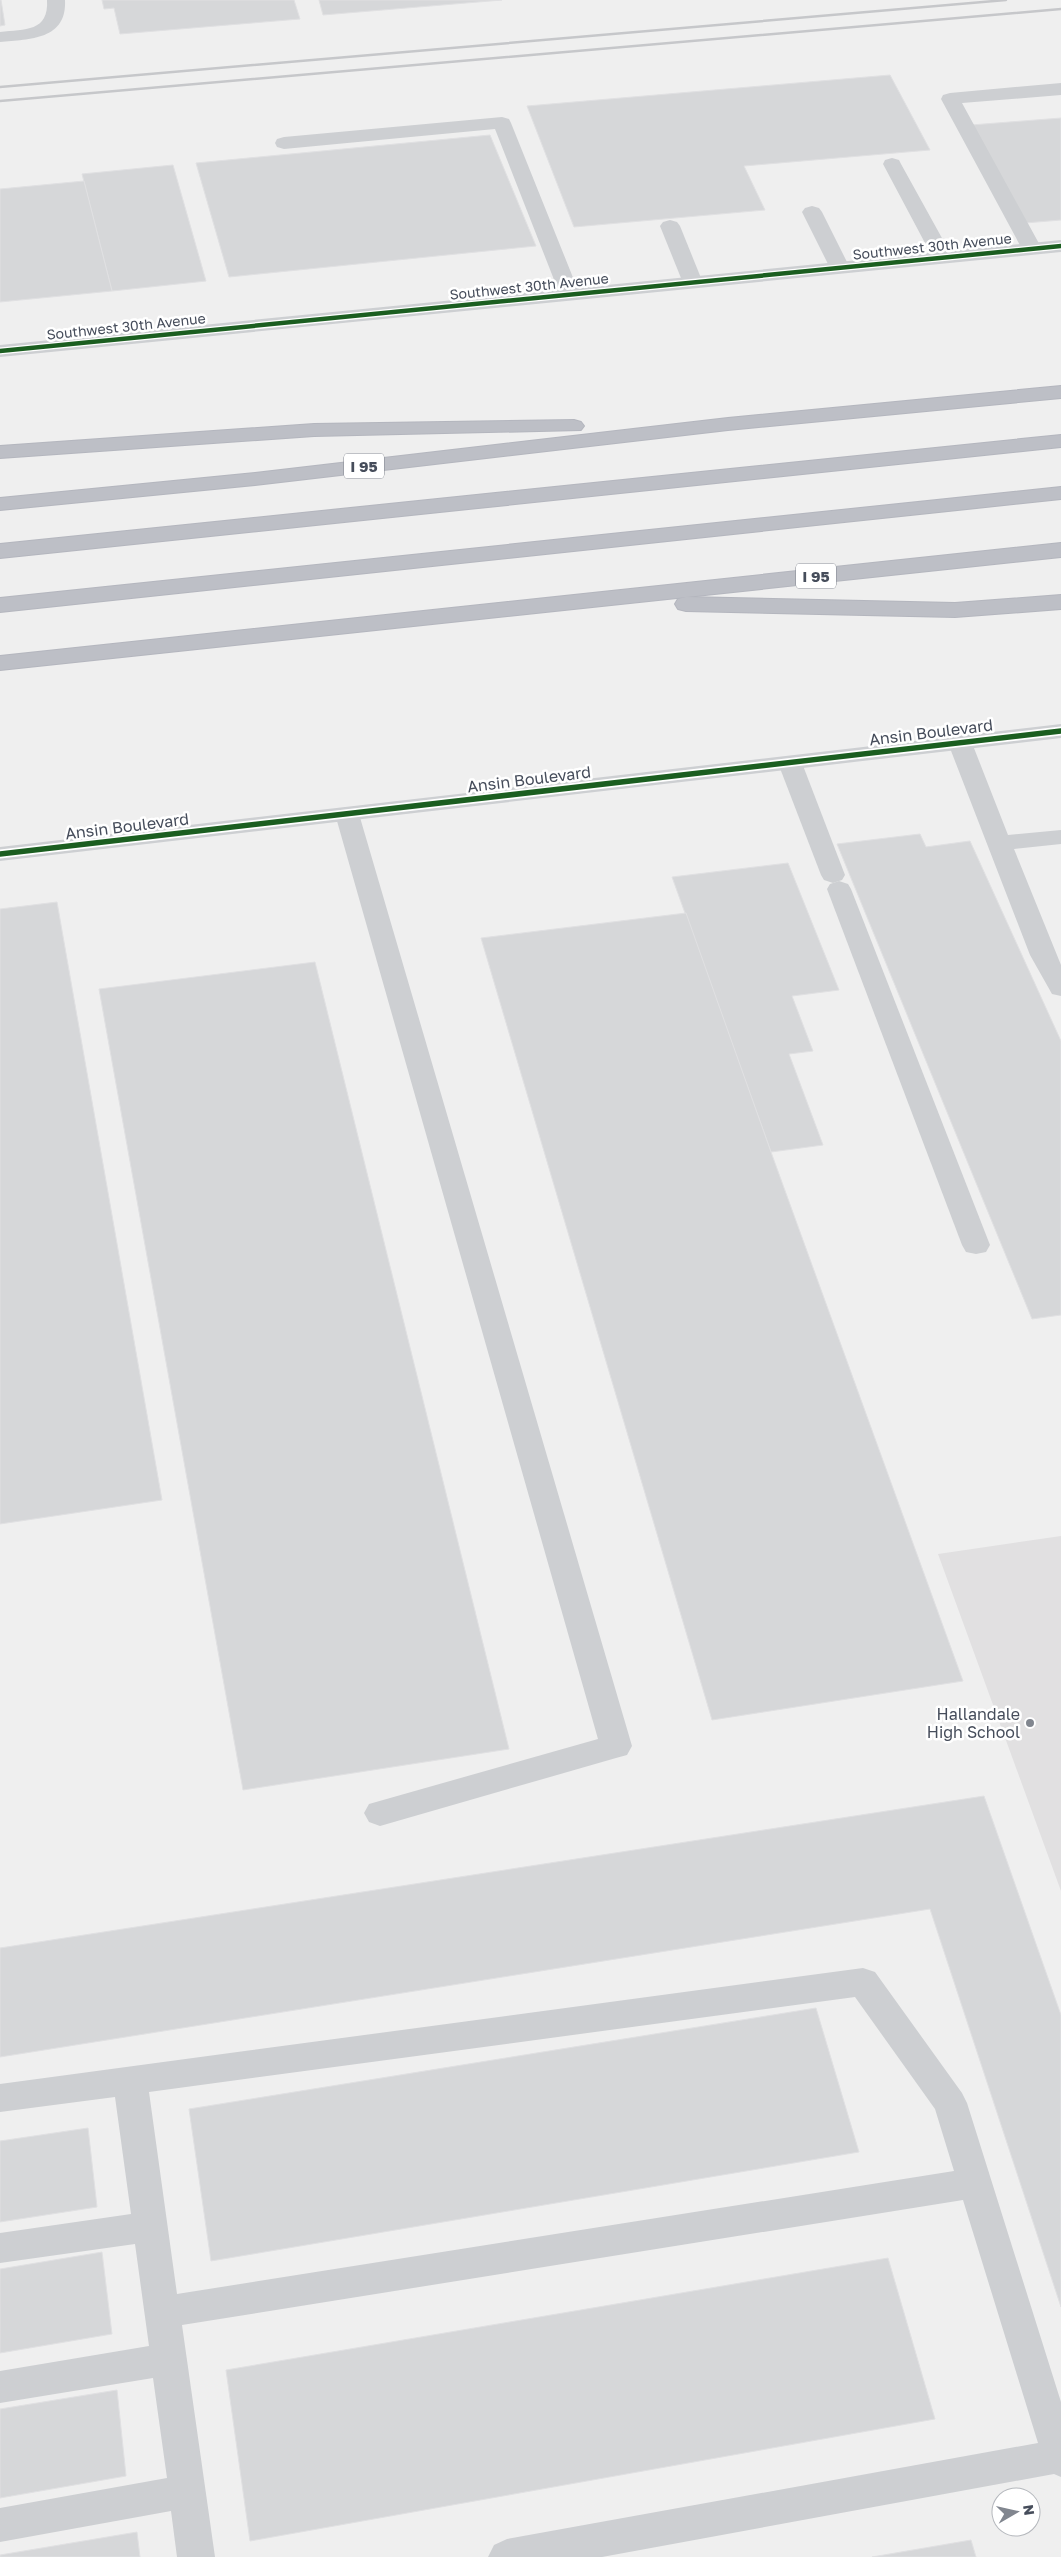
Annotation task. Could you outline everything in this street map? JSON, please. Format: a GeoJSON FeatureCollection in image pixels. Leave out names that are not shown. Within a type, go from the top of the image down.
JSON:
{"type":"FeatureCollection","features":[{"type":"Feature","properties":{"kind":"highway","name":"I 95"},"geometry":{"type":"LineString","coordinates":[[0,504],[255,479],[728,424],[1061,392]]}},
{"type":"Feature","properties":{"kind":"highway"},"geometry":{"type":"LineString","coordinates":[[0,452],[314,430],[728,424]]}},
{"type":"Feature","properties":{"kind":"highway"},"geometry":{"type":"LineString","coordinates":[[0,550],[1061,441]]}},
{"type":"Feature","properties":{"kind":"highway"},"geometry":{"type":"LineString","coordinates":[[0,605],[1061,494]]}},
{"type":"Feature","properties":{"kind":"highway","name":"I 95"},"geometry":{"type":"LineString","coordinates":[[0,663],[1061,550]]}},
{"type":"Feature","properties":{"kind":"highway"},"geometry":{"type":"LineString","coordinates":[[570,602],[955,610],[1061,602]]}},
{"type":"Feature","properties":{"kind":"street"},"geometry":{"type":"LineString","coordinates":[[0,36],[26,34],[43,29],[54,22],[59,14],[56,0]]}},
{"type":"Feature","properties":{"kind":"street"},"geometry":{"type":"LineString","coordinates":[[1032,249],[950,99],[1061,89]]}},
{"type":"Feature","properties":{"kind":"street"},"geometry":{"type":"LineString","coordinates":[[284,142],[502,123],[570,295]]}},
{"type":"Feature","properties":{"kind":"street"},"geometry":{"type":"LineString","coordinates":[[892,164],[943,258]]}},
{"type":"Feature","properties":{"kind":"street"},"geometry":{"type":"LineString","coordinates":[[812,212],[840,268]]}},
{"type":"Feature","properties":{"kind":"street"},"geometry":{"type":"LineString","coordinates":[[670,226],[692,283]]}},
{"type":"Feature","properties":{"kind":"street","name":"Southwest 30th Avenue"},"geometry":{"type":"LineString","coordinates":[[0,351],[1061,246]]}},
{"type":"Feature","properties":{"kind":"street","name":"Ansin Boulevard"},"geometry":{"type":"LineString","coordinates":[[0,854],[1061,731]]}},
{"type":"Feature","properties":{"kind":"street"},"geometry":{"type":"LineString","coordinates":[[960,743],[1043,954],[1061,988]]}},
{"type":"Feature","properties":{"kind":"street"},"geometry":{"type":"LineString","coordinates":[[790,763],[976,1245]]}},
{"type":"Feature","properties":{"kind":"street"},"geometry":{"type":"LineString","coordinates":[[347,814],[616,1746],[380,1813]]}},
{"type":"Feature","properties":{"kind":"street"},"geometry":{"type":"LineString","coordinates":[[1000,843],[1061,836]]}},
{"type":"Feature","properties":{"kind":"street"},"geometry":{"type":"LineString","coordinates":[[0,2098],[863,1982],[950,2104],[1060,2458],[507,2557]]}},
{"type":"Feature","properties":{"kind":"street"},"geometry":{"type":"LineString","coordinates":[[130,2080],[152,2226],[196,2557]]}},
{"type":"Feature","properties":{"kind":"street"},"geometry":{"type":"LineString","coordinates":[[163,2312],[975,2182]]}},
{"type":"Feature","properties":{"kind":"street"},"geometry":{"type":"LineString","coordinates":[[0,2248],[152,2226]]}},
{"type":"Feature","properties":{"kind":"street"},"geometry":{"type":"LineString","coordinates":[[0,2387],[169,2359]]}},
{"type":"Feature","properties":{"kind":"street"},"geometry":{"type":"LineString","coordinates":[[0,2525],[186,2491]]}},
{"type":"Feature","properties":{"kind":"shaded area","name":"Hallandale High School"},"geometry":{"type":"Polygon","coordinates":[[[1061,1536],[1061,1891],[938,1554],[1061,1536]]]}},
{"type":"Feature","properties":{"kind":"building"},"geometry":{"type":"Polygon","coordinates":[[[0,0],[5,25],[0,26],[0,0]]]}},
{"type":"Feature","properties":{"kind":"building"},"geometry":{"type":"Polygon","coordinates":[[[102,0],[294,0],[300,19],[120,34],[114,8],[104,9],[102,0]]]}},
{"type":"Feature","properties":{"kind":"building"},"geometry":{"type":"Polygon","coordinates":[[[319,0],[502,0],[323,15],[319,0]]]}},
{"type":"Feature","properties":{"kind":"building"},"geometry":{"type":"Polygon","coordinates":[[[890,75],[930,150],[744,166],[765,210],[574,227],[527,106],[890,75]]]}},
{"type":"Feature","properties":{"kind":"building"},"geometry":{"type":"Polygon","coordinates":[[[1061,118],[1061,220],[1025,223],[971,125],[1061,118]]]}},
{"type":"Feature","properties":{"kind":"building"},"geometry":{"type":"Polygon","coordinates":[[[490,135],[536,246],[229,277],[196,163],[490,135]]]}},
{"type":"Feature","properties":{"kind":"building"},"geometry":{"type":"Polygon","coordinates":[[[173,165],[206,281],[112,291],[82,174],[173,165]]]}},
{"type":"Feature","properties":{"kind":"building"},"geometry":{"type":"Polygon","coordinates":[[[84,181],[112,291],[0,302],[0,189],[84,181]]]}},
{"type":"Feature","properties":{"kind":"building"},"geometry":{"type":"Polygon","coordinates":[[[920,834],[926,847],[970,841],[1061,1041],[1061,1315],[1032,1319],[837,844],[920,834]]]}},
{"type":"Feature","properties":{"kind":"building"},"geometry":{"type":"Polygon","coordinates":[[[788,863],[839,990],[792,996],[813,1051],[789,1054],[823,1145],[771,1152],[672,877],[788,863]]]}},
{"type":"Feature","properties":{"kind":"building"},"geometry":{"type":"Polygon","coordinates":[[[57,902],[162,1500],[0,1524],[0,909],[57,902]]]}},
{"type":"Feature","properties":{"kind":"building"},"geometry":{"type":"Polygon","coordinates":[[[686,913],[963,1681],[712,1720],[481,938],[686,913]]]}},
{"type":"Feature","properties":{"kind":"building"},"geometry":{"type":"Polygon","coordinates":[[[315,962],[509,1749],[243,1790],[99,989],[315,962]]]}},
{"type":"Feature","properties":{"kind":"building"},"geometry":{"type":"Polygon","coordinates":[[[984,1796],[1061,2015],[1061,2307],[930,1909],[0,2057],[0,1948],[984,1796]]]}},
{"type":"Feature","properties":{"kind":"building"},"geometry":{"type":"Polygon","coordinates":[[[816,2008],[859,2152],[211,2261],[189,2109],[816,2008]]]}},
{"type":"Feature","properties":{"kind":"building"},"geometry":{"type":"Polygon","coordinates":[[[88,2128],[97,2207],[0,2222],[0,2141],[88,2128]]]}},
{"type":"Feature","properties":{"kind":"building"},"geometry":{"type":"Polygon","coordinates":[[[102,2252],[112,2334],[0,2353],[0,2269],[102,2252]]]}},
{"type":"Feature","properties":{"kind":"building"},"geometry":{"type":"Polygon","coordinates":[[[888,2258],[935,2419],[250,2541],[226,2370],[888,2258]]]}},
{"type":"Feature","properties":{"kind":"building"},"geometry":{"type":"Polygon","coordinates":[[[117,2390],[126,2476],[0,2498],[0,2409],[117,2390]]]}},
{"type":"Feature","properties":{"kind":"building"},"geometry":{"type":"Polygon","coordinates":[[[137,2532],[140,2557],[0,2557],[0,2555],[137,2532]]]}},
{"type":"Feature","properties":{"kind":"building"},"geometry":{"type":"Polygon","coordinates":[[[971,2540],[976,2557],[872,2557],[971,2540]]]}},
{"type":"Feature","properties":{"kind":"railway"},"geometry":{"type":"LineString","coordinates":[[0,87],[1006,0]]}},
{"type":"Feature","properties":{"kind":"railway"},"geometry":{"type":"LineString","coordinates":[[0,101],[1061,9]]}},
{"type":"Feature","properties":{"kind":"cycle path"},"geometry":{"type":"LineString","coordinates":[[0,351],[1061,246]]}},
{"type":"Feature","properties":{"kind":"cycle path"},"geometry":{"type":"LineString","coordinates":[[0,854],[1061,731]]}},
{"type":"Feature","properties":{"kind":"place","name":"Hallandale High School"},"geometry":{"type":"Point","coordinates":[1030,1723]}}]}
